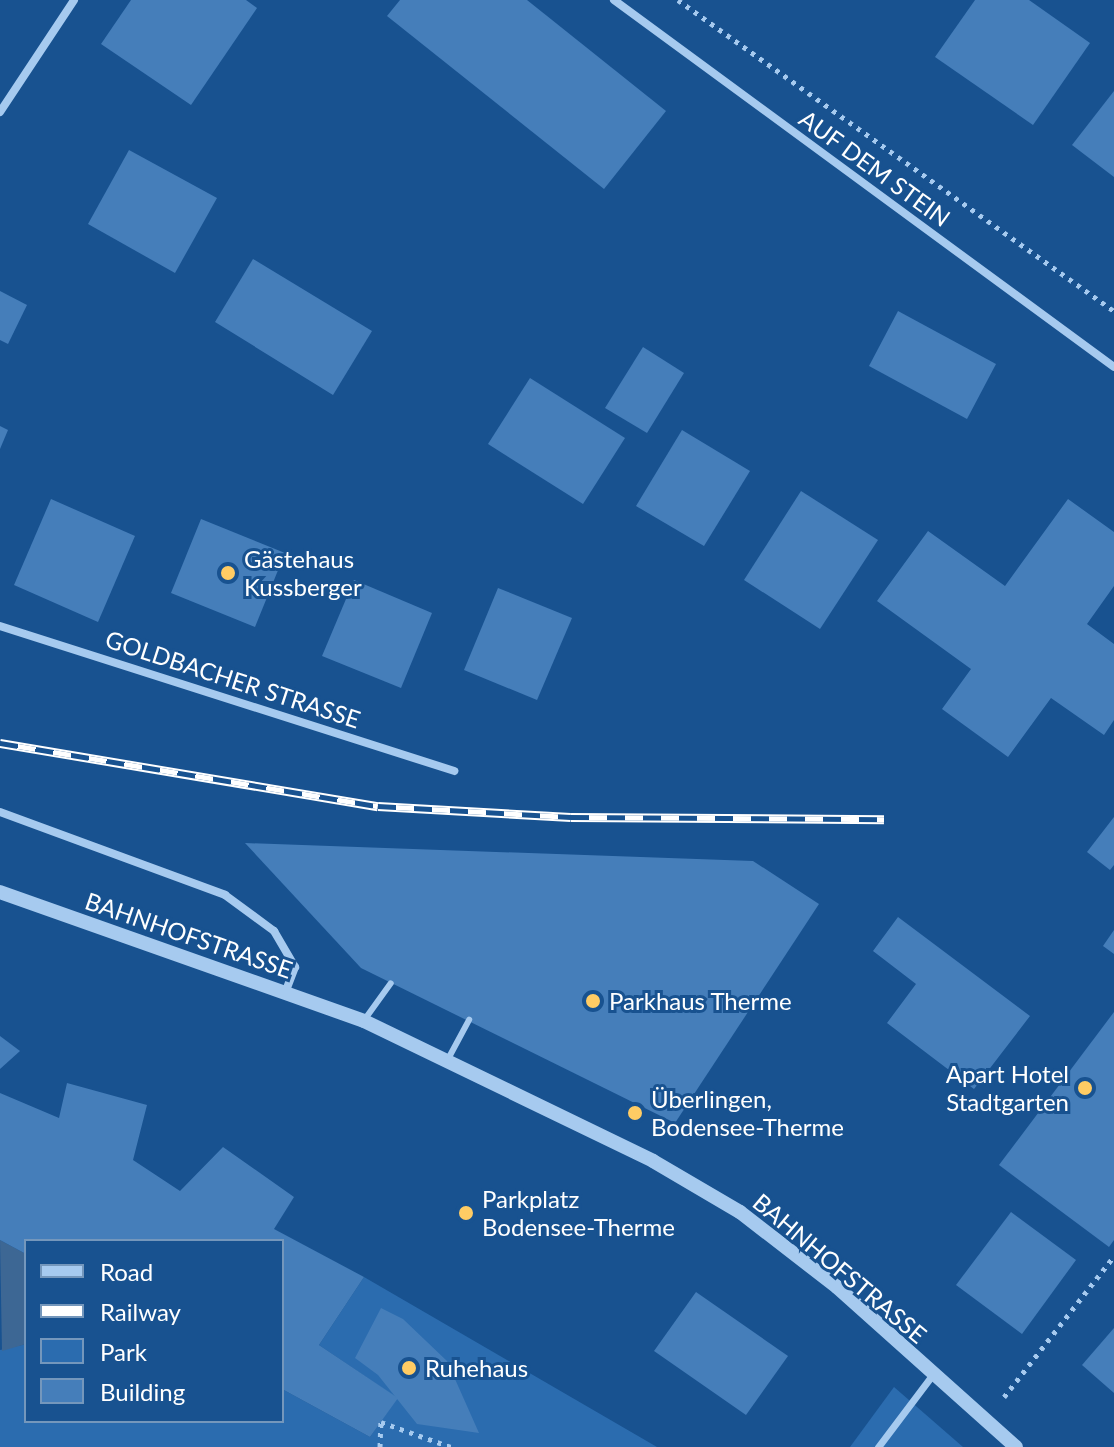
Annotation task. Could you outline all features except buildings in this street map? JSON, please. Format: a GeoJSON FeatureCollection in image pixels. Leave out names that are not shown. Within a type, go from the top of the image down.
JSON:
{"type":"FeatureCollection","features":[{"type":"Feature","properties":{"kind":"street"},"geometry":{"type":"LineString","coordinates":[[0,112],[74,0]]}},
{"type":"Feature","properties":{"kind":"street","name":"AUF DEM STEIN"},"geometry":{"type":"LineString","coordinates":[[614,0],[1114,367]]}},
{"type":"Feature","properties":{"kind":"street","name":"GOLDBACHER STRASSE"},"geometry":{"type":"LineString","coordinates":[[0,626],[454,771]]}},
{"type":"Feature","properties":{"kind":"street"},"geometry":{"type":"LineString","coordinates":[[0,812],[225,895],[274,931],[295,967],[286,991]]}},
{"type":"Feature","properties":{"kind":"street","name":"BAHNHOFSTRASSE"},"geometry":{"type":"LineString","coordinates":[[0,892],[364,1021],[615,1141],[740,1212],[837,1287],[1016,1447]]}},
{"type":"Feature","properties":{"kind":"street"},"geometry":{"type":"LineString","coordinates":[[878,1447],[933,1374]]}},
{"type":"Feature","properties":{"kind":"lane"},"geometry":{"type":"LineString","coordinates":[[364,1021],[391,983]]}},
{"type":"Feature","properties":{"kind":"lane"},"geometry":{"type":"LineString","coordinates":[[447,1061],[469,1020]]}},
{"type":"Feature","properties":{"kind":"path"},"geometry":{"type":"LineString","coordinates":[[678,0],[1114,311]]}},
{"type":"Feature","properties":{"kind":"path"},"geometry":{"type":"LineString","coordinates":[[986,1419],[1114,1256]]}},
{"type":"Feature","properties":{"kind":"path"},"geometry":{"type":"LineString","coordinates":[[380,1447],[381,1422],[451,1447]]}},
{"type":"Feature","properties":{"kind":"green space"},"geometry":{"type":"Polygon","coordinates":[[[364,1277],[657,1447],[0,1447],[0,1350],[24,1344],[24,1423],[284,1423],[284,1390],[370,1437],[397,1398],[319,1345],[364,1277]]]}},
{"type":"Feature","properties":{"kind":"green space"},"geometry":{"type":"Polygon","coordinates":[[[894,1387],[963,1447],[850,1447],[894,1387]]]}},
{"type":"Feature","properties":{"kind":"shaded area"},"geometry":{"type":"Polygon","coordinates":[[[0,1240],[24,1253],[24,1345],[2,1351],[0,1240]]]}},
{"type":"Feature","properties":{"kind":"railway"},"geometry":{"type":"LineString","coordinates":[[0,743],[378,806],[571,817],[884,819]]}},
{"type":"Feature","properties":{"kind":"place","name":"Gästehaus Kussberger"},"geometry":{"type":"Point","coordinates":[228,573]}},
{"type":"Feature","properties":{"kind":"place","name":"Parkhaus Therme"},"geometry":{"type":"Point","coordinates":[593,1001]}},
{"type":"Feature","properties":{"kind":"place","name":"Apart Hotel Stadtgarten"},"geometry":{"type":"Point","coordinates":[1085,1088]}},
{"type":"Feature","properties":{"kind":"place","name":"Überlingen, Bodensee-Therme"},"geometry":{"type":"Point","coordinates":[635,1113]}},
{"type":"Feature","properties":{"kind":"place","name":"Parkplatz Bodensee-Therme"},"geometry":{"type":"Point","coordinates":[466,1213]}},
{"type":"Feature","properties":{"kind":"place","name":"Ruhehaus"},"geometry":{"type":"Point","coordinates":[409,1368]}}]}
